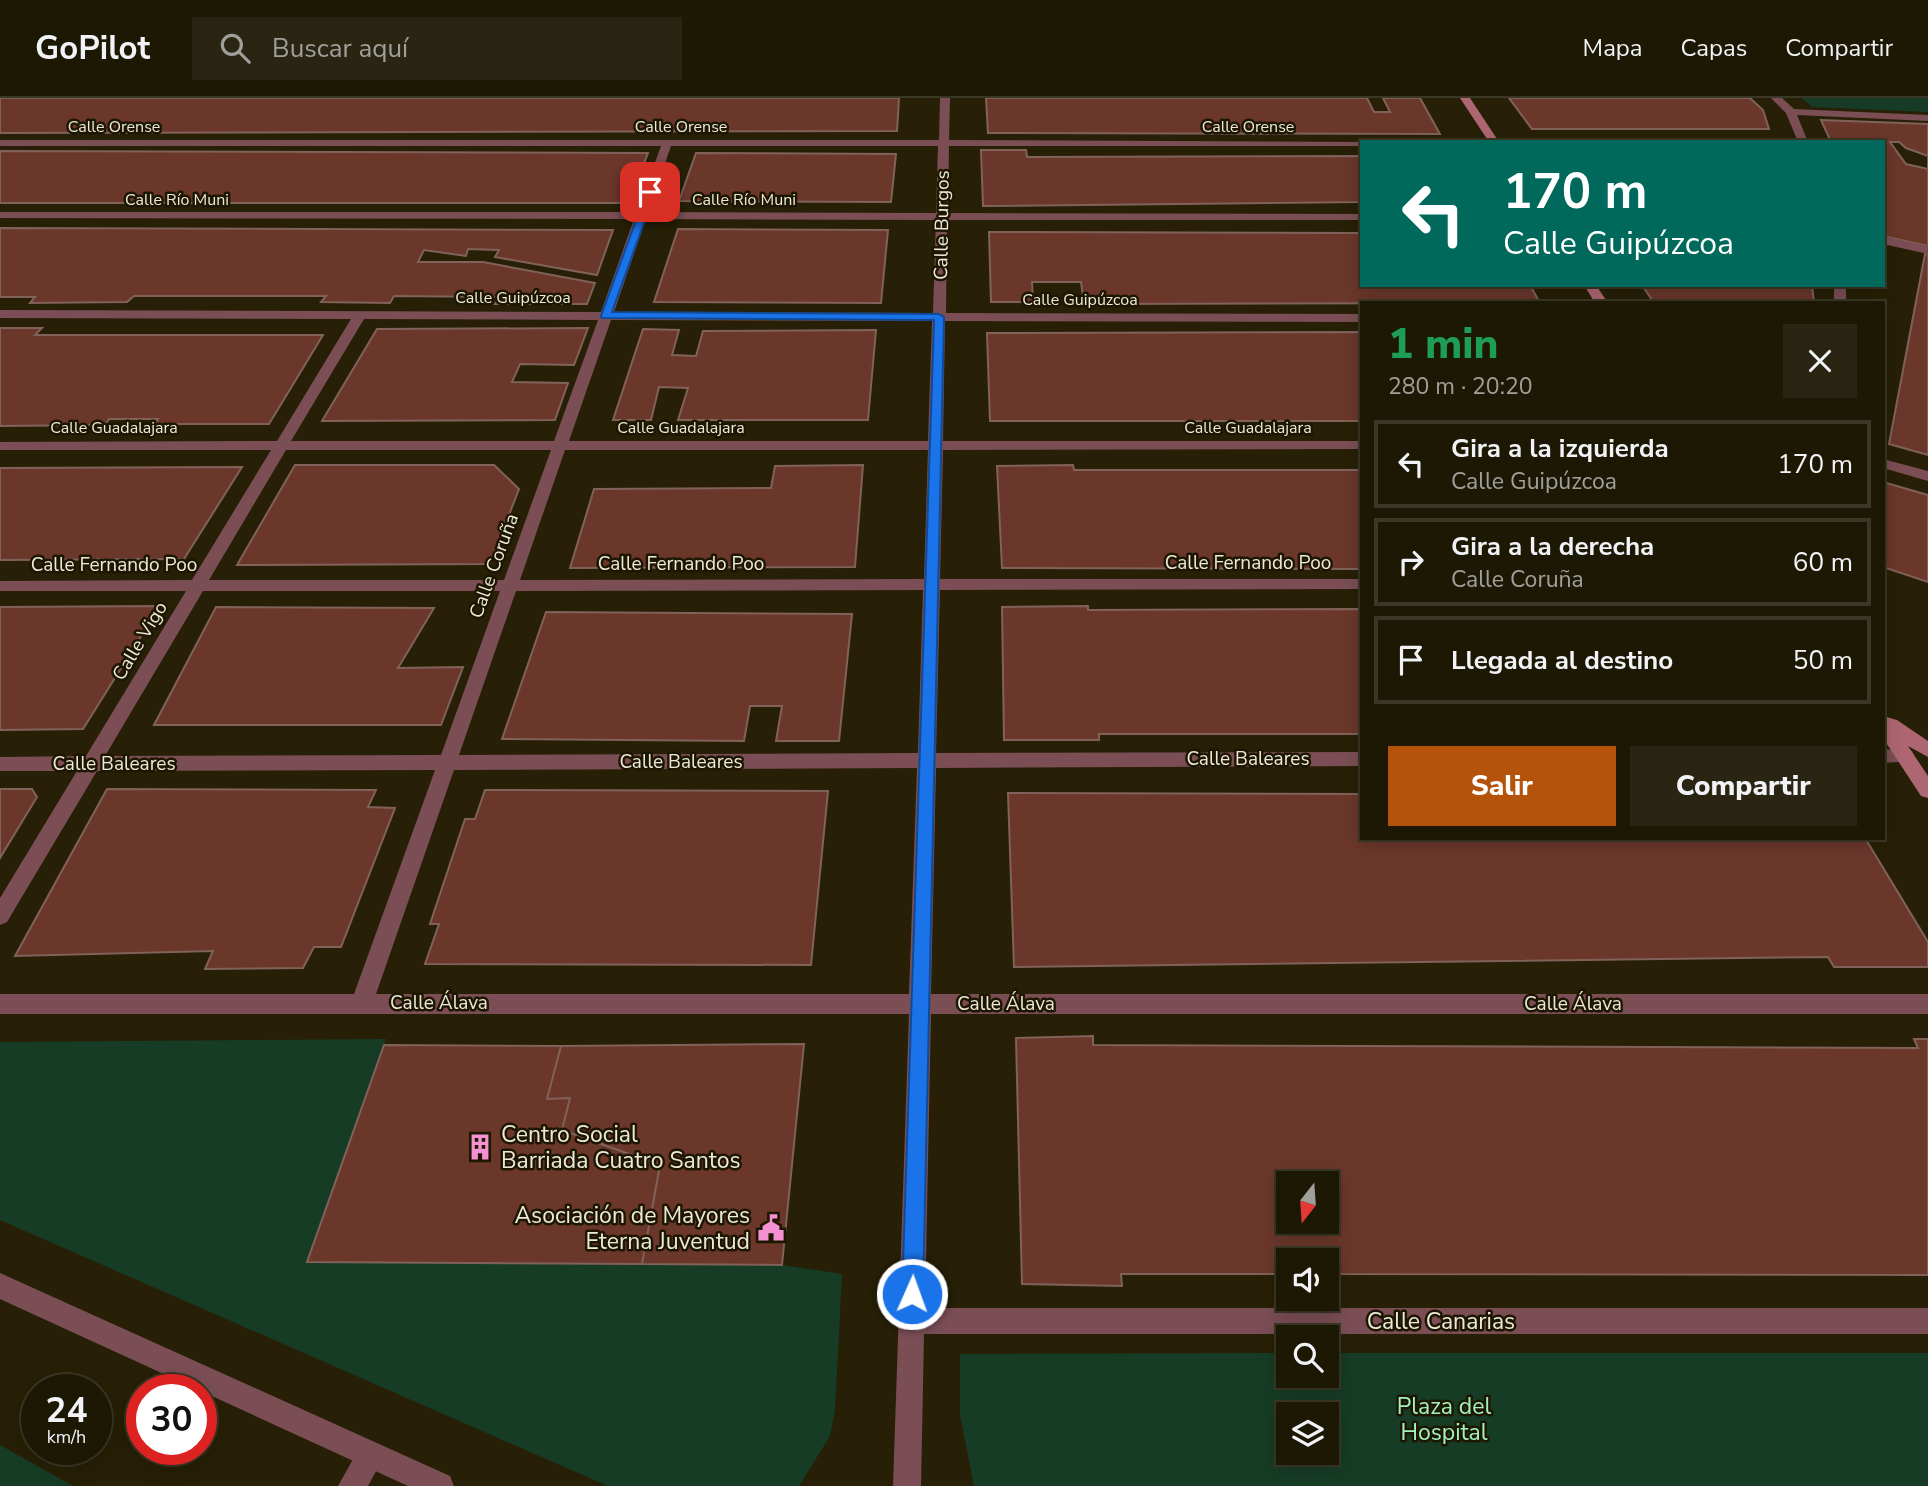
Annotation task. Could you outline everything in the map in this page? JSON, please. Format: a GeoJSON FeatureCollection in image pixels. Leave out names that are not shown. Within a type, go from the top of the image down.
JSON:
{"type":"FeatureCollection","features":[{"type":"Feature","properties":{"kind":"main road"},"geometry":{"type":"LineString","coordinates":[[1465,98],[1493,140]]}},
{"type":"Feature","properties":{"kind":"main road"},"geometry":{"type":"LineString","coordinates":[[1885,719],[1928,750]]}},
{"type":"Feature","properties":{"kind":"main road"},"geometry":{"type":"LineString","coordinates":[[1885,726],[1928,790]]}},
{"type":"Feature","properties":{"kind":"street","name":"Calle Burgos"},"geometry":{"type":"LineString","coordinates":[[907,1486],[945,98]]}},
{"type":"Feature","properties":{"kind":"street"},"geometry":{"type":"LineString","coordinates":[[1776,98],[1791,112],[1802,140]]}},
{"type":"Feature","properties":{"kind":"street"},"geometry":{"type":"LineString","coordinates":[[1791,112],[1928,118]]}},
{"type":"Feature","properties":{"kind":"street","name":"Calle Orense"},"geometry":{"type":"LineString","coordinates":[[0,143],[1360,143]]}},
{"type":"Feature","properties":{"kind":"street","name":"Calle Coruña"},"geometry":{"type":"LineString","coordinates":[[362,1003],[667,143]]}},
{"type":"Feature","properties":{"kind":"street","name":"Calle Río Muni"},"geometry":{"type":"LineString","coordinates":[[0,215],[1360,217]]}},
{"type":"Feature","properties":{"kind":"street"},"geometry":{"type":"LineString","coordinates":[[1885,240],[1928,250]]}},
{"type":"Feature","properties":{"kind":"street","name":"Calle Guipúzcoa"},"geometry":{"type":"LineString","coordinates":[[0,314],[1360,318]]}},
{"type":"Feature","properties":{"kind":"street","name":"Calle Vigo"},"geometry":{"type":"LineString","coordinates":[[0,916],[359,316]]}},
{"type":"Feature","properties":{"kind":"street","name":"Calle Guadalajara"},"geometry":{"type":"LineString","coordinates":[[0,446],[1360,445]]}},
{"type":"Feature","properties":{"kind":"street"},"geometry":{"type":"LineString","coordinates":[[1885,464],[1928,476]]}},
{"type":"Feature","properties":{"kind":"street","name":"Calle Fernando Poo"},"geometry":{"type":"LineString","coordinates":[[0,586],[1360,584]]}},
{"type":"Feature","properties":{"kind":"street"},"geometry":{"type":"LineString","coordinates":[[1885,756],[1905,756]]}},
{"type":"Feature","properties":{"kind":"street","name":"Calle Baleares"},"geometry":{"type":"LineString","coordinates":[[0,764],[1360,759]]}},
{"type":"Feature","properties":{"kind":"street","name":"Calle Álava"},"geometry":{"type":"LineString","coordinates":[[0,1004],[1928,1004]]}},
{"type":"Feature","properties":{"kind":"street"},"geometry":{"type":"LineString","coordinates":[[0,1286],[440,1486]]}},
{"type":"Feature","properties":{"kind":"street","name":"Calle Canarias"},"geometry":{"type":"LineString","coordinates":[[912,1321],[1928,1321]]}},
{"type":"Feature","properties":{"kind":"street"},"geometry":{"type":"LineString","coordinates":[[352,1486],[371,1455]]}},
{"type":"Feature","properties":{"kind":"green space"},"geometry":{"type":"Polygon","coordinates":[[[1802,98],[1928,98],[1928,112],[1812,107],[1802,98]]]}},
{"type":"Feature","properties":{"kind":"green space"},"geometry":{"type":"Polygon","coordinates":[[[386,1039],[308,1262],[782,1265],[842,1274],[835,1410],[830,1436],[799,1486],[608,1486],[0,1220],[0,1042],[386,1039]]]}},
{"type":"Feature","properties":{"kind":"green space","name":"Plaza del Hospital"},"geometry":{"type":"Polygon","coordinates":[[[1276,1353],[1276,1388],[1339,1388],[1339,1353],[1928,1353],[1928,1486],[974,1486],[960,1415],[960,1354],[1276,1353]]]}},
{"type":"Feature","properties":{"kind":"green space"},"geometry":{"type":"Polygon","coordinates":[[[0,1445],[21,1457],[21,1465],[36,1465],[73,1486],[0,1486],[0,1445]]]}},
{"type":"Feature","properties":{"kind":"building"},"geometry":{"type":"Polygon","coordinates":[[[0,98],[899,98],[897,131],[0,133],[0,98]]]}},
{"type":"Feature","properties":{"kind":"building"},"geometry":{"type":"Polygon","coordinates":[[[986,98],[1367,98],[1374,112],[1390,112],[1383,98],[1420,98],[1440,134],[988,133],[986,98]]]}},
{"type":"Feature","properties":{"kind":"building"},"geometry":{"type":"Polygon","coordinates":[[[1509,98],[1750,98],[1763,110],[1769,129],[1532,129],[1509,98]]]}},
{"type":"Feature","properties":{"kind":"building"},"geometry":{"type":"Polygon","coordinates":[[[1821,120],[1928,124],[1928,156],[1906,148],[1899,142],[1890,142],[1906,164],[1928,169],[1928,246],[1885,236],[1885,140],[1830,140],[1821,120]]]}},
{"type":"Feature","properties":{"kind":"building"},"geometry":{"type":"Polygon","coordinates":[[[981,150],[1026,150],[1027,157],[1360,156],[1360,202],[983,206],[981,150]]]}},
{"type":"Feature","properties":{"kind":"building"},"geometry":{"type":"Polygon","coordinates":[[[0,151],[648,153],[628,203],[0,203],[0,151]]]}},
{"type":"Feature","properties":{"kind":"building"},"geometry":{"type":"Polygon","coordinates":[[[696,153],[896,154],[891,202],[679,201],[696,153]]]}},
{"type":"Feature","properties":{"kind":"building"},"geometry":{"type":"Polygon","coordinates":[[[0,228],[613,230],[597,275],[495,257],[499,250],[468,249],[466,256],[424,250],[418,262],[483,262],[595,283],[587,304],[495,304],[499,297],[394,296],[390,303],[321,302],[326,296],[134,296],[127,302],[30,303],[35,297],[0,297],[0,228]]]}},
{"type":"Feature","properties":{"kind":"building"},"geometry":{"type":"Polygon","coordinates":[[[678,229],[888,230],[881,303],[654,302],[678,229]]]}},
{"type":"Feature","properties":{"kind":"building"},"geometry":{"type":"Polygon","coordinates":[[[989,232],[1360,233],[1360,287],[1531,287],[1539,301],[1084,304],[1081,282],[1032,282],[1033,302],[991,302],[989,232]]]}},
{"type":"Feature","properties":{"kind":"building"},"geometry":{"type":"Polygon","coordinates":[[[1925,254],[1928,254],[1928,455],[1889,444],[1925,254]]]}},
{"type":"Feature","properties":{"kind":"building"},"geometry":{"type":"Polygon","coordinates":[[[1643,287],[1812,287],[1814,301],[1653,301],[1643,287]]]}},
{"type":"Feature","properties":{"kind":"building"},"geometry":{"type":"Polygon","coordinates":[[[0,328],[42,328],[35,335],[323,335],[269,424],[155,424],[158,419],[109,419],[105,425],[0,426],[0,328]]]}},
{"type":"Feature","properties":{"kind":"building"},"geometry":{"type":"Polygon","coordinates":[[[588,328],[574,365],[520,364],[512,382],[568,383],[555,420],[322,421],[377,329],[588,328]]]}},
{"type":"Feature","properties":{"kind":"building"},"geometry":{"type":"Polygon","coordinates":[[[643,329],[679,330],[672,355],[696,356],[703,331],[876,330],[868,420],[678,420],[688,388],[659,387],[651,420],[613,420],[643,329]]]}},
{"type":"Feature","properties":{"kind":"building"},"geometry":{"type":"Polygon","coordinates":[[[1360,332],[1360,421],[990,421],[987,333],[1360,332]]]}},
{"type":"Feature","properties":{"kind":"building"},"geometry":{"type":"Polygon","coordinates":[[[295,465],[494,465],[519,489],[490,564],[237,565],[295,465]]]}},
{"type":"Feature","properties":{"kind":"building"},"geometry":{"type":"Polygon","coordinates":[[[863,465],[855,567],[570,568],[594,489],[771,488],[775,466],[863,465]]]}},
{"type":"Feature","properties":{"kind":"building"},"geometry":{"type":"Polygon","coordinates":[[[1073,465],[1074,470],[1360,470],[1360,569],[1002,568],[997,466],[1073,465]]]}},
{"type":"Feature","properties":{"kind":"building"},"geometry":{"type":"Polygon","coordinates":[[[242,467],[184,559],[0,560],[0,468],[242,467]]]}},
{"type":"Feature","properties":{"kind":"building"},"geometry":{"type":"Polygon","coordinates":[[[1885,483],[1928,495],[1928,582],[1885,568],[1885,483]]]}},
{"type":"Feature","properties":{"kind":"building"},"geometry":{"type":"Polygon","coordinates":[[[160,606],[83,729],[0,730],[0,607],[160,606]]]}},
{"type":"Feature","properties":{"kind":"building"},"geometry":{"type":"Polygon","coordinates":[[[1088,606],[1088,610],[1360,609],[1360,734],[1099,734],[1099,740],[1004,740],[1002,607],[1088,606]]]}},
{"type":"Feature","properties":{"kind":"building"},"geometry":{"type":"Polygon","coordinates":[[[216,607],[434,608],[398,668],[463,667],[441,725],[154,725],[216,607]]]}},
{"type":"Feature","properties":{"kind":"building"},"geometry":{"type":"Polygon","coordinates":[[[546,612],[852,614],[839,741],[776,741],[782,706],[750,706],[744,741],[502,739],[546,612]]]}},
{"type":"Feature","properties":{"kind":"building"},"geometry":{"type":"Polygon","coordinates":[[[0,789],[32,789],[37,797],[0,858],[0,789]]]}},
{"type":"Feature","properties":{"kind":"building"},"geometry":{"type":"Polygon","coordinates":[[[107,789],[376,790],[368,807],[395,808],[341,947],[314,947],[303,968],[205,969],[213,951],[15,956],[107,789]]]}},
{"type":"Feature","properties":{"kind":"building"},"geometry":{"type":"Polygon","coordinates":[[[485,790],[828,791],[811,965],[425,964],[439,924],[430,924],[465,819],[475,819],[485,790]]]}},
{"type":"Feature","properties":{"kind":"building"},"geometry":{"type":"Polygon","coordinates":[[[1008,793],[1360,794],[1360,840],[1866,840],[1928,942],[1928,967],[1834,967],[1828,957],[1014,967],[1008,793]]]}},
{"type":"Feature","properties":{"kind":"building"},"geometry":{"type":"Polygon","coordinates":[[[1093,1036],[1093,1045],[1918,1048],[1914,1039],[1928,1039],[1928,1275],[1339,1274],[1339,1248],[1276,1248],[1276,1274],[1121,1274],[1122,1286],[1022,1284],[1016,1038],[1093,1036]]]}},
{"type":"Feature","properties":{"kind":"building"},"geometry":{"type":"Polygon","coordinates":[[[804,1044],[782,1265],[642,1264],[660,1165],[562,1130],[570,1098],[547,1099],[561,1046],[804,1044]]]}},
{"type":"Feature","properties":{"kind":"building","name":"Centro Social Barriada Cuatro Santos"},"geometry":{"type":"Polygon","coordinates":[[[384,1045],[561,1046],[547,1099],[570,1098],[562,1130],[660,1165],[642,1264],[307,1262],[384,1045]]]}},
{"type":"Feature","properties":{"kind":"place","name":"Centro Social Barriada Cuatro Santos"},"geometry":{"type":"Point","coordinates":[480,1147]}},
{"type":"Feature","properties":{"kind":"place","name":"Asociación de Mayores Eterna Juventud"},"geometry":{"type":"Point","coordinates":[771,1228]}},
{"type":"Feature","properties":{"kind":"route"},"geometry":{"type":"LineString","coordinates":[[650,192],[606,316],[939,317],[912,1294]]}}]}
